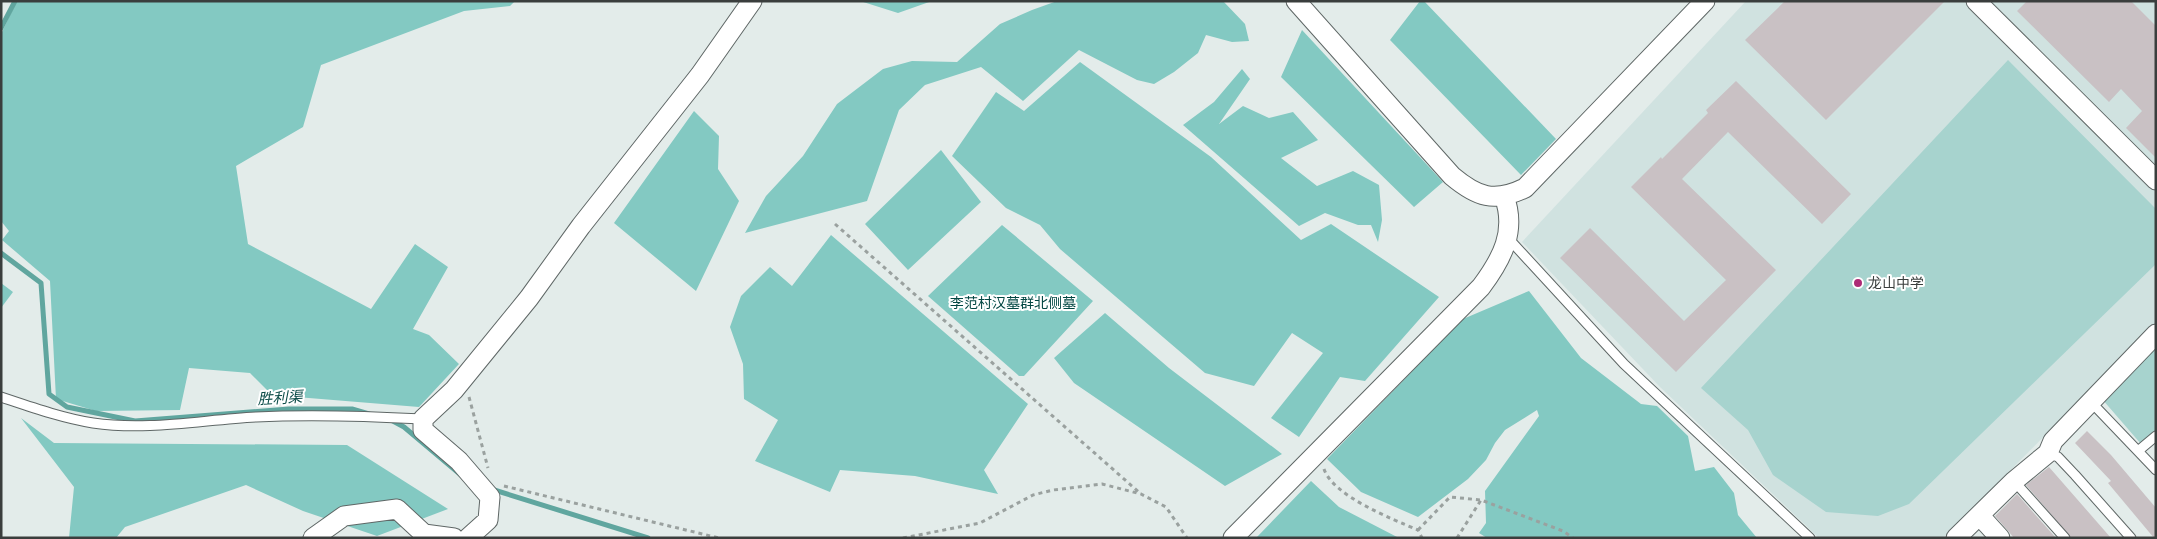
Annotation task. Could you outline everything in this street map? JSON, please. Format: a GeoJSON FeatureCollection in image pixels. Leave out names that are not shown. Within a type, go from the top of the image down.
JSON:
{"type":"FeatureCollection","features":[{"type":"Feature","properties":{"kind":"street"},"geometry":{"type":"LineString","coordinates":[[468,538],[488,520],[491,488],[482,476],[459,461],[423,430],[423,419],[454,390],[529,298],[581,226],[700,75],[752,1]]}},
{"type":"Feature","properties":{"kind":"street"},"geometry":{"type":"LineString","coordinates":[[1296,1],[1452,176],[1467,188],[1496,198],[1525,188],[1705,1]]}},
{"type":"Feature","properties":{"kind":"street"},"geometry":{"type":"LineString","coordinates":[[1976,1],[2156,180]]}},
{"type":"Feature","properties":{"kind":"street"},"geometry":{"type":"LineString","coordinates":[[1233,538],[1478,291],[1497,264],[1508,238],[1509,215],[1504,196]]}},
{"type":"Feature","properties":{"kind":"street"},"geometry":{"type":"LineString","coordinates":[[1956,538],[2014,481],[2048,453],[2053,441],[2156,334]]}},
{"type":"Feature","properties":{"kind":"street"},"geometry":{"type":"LineString","coordinates":[[313,538],[344,516],[397,509],[424,534],[454,538]]}},
{"type":"Feature","properties":{"kind":"street"},"geometry":{"type":"LineString","coordinates":[[1980,516],[2000,538]]}},
{"type":"Feature","properties":{"kind":"lane"},"geometry":{"type":"LineString","coordinates":[[1508,238],[1624,364],[1810,538]]}},
{"type":"Feature","properties":{"kind":"lane"},"geometry":{"type":"LineString","coordinates":[[1,397],[33,408],[92,423],[121,426],[175,425],[254,417],[337,414],[423,419]]}},
{"type":"Feature","properties":{"kind":"lane"},"geometry":{"type":"LineString","coordinates":[[2091,402],[2156,470]]}},
{"type":"Feature","properties":{"kind":"lane"},"geometry":{"type":"LineString","coordinates":[[2138,451],[2156,436]]}},
{"type":"Feature","properties":{"kind":"lane"},"geometry":{"type":"LineString","coordinates":[[2048,453],[2058,457],[2130,538]]}},
{"type":"Feature","properties":{"kind":"lane"},"geometry":{"type":"LineString","coordinates":[[2014,481],[2065,538]]}},
{"type":"Feature","properties":{"kind":"path"},"geometry":{"type":"LineString","coordinates":[[835,224],[1141,494]]}},
{"type":"Feature","properties":{"kind":"path"},"geometry":{"type":"LineString","coordinates":[[466,376],[482,476]]}},
{"type":"Feature","properties":{"kind":"path"},"geometry":{"type":"LineString","coordinates":[[1319,451],[1326,477],[1337,488],[1377,512],[1418,530],[1422,538]]}},
{"type":"Feature","properties":{"kind":"path"},"geometry":{"type":"LineString","coordinates":[[903,538],[980,523],[1032,495],[1053,490],[1102,484],[1141,494],[1166,507],[1187,538]]}},
{"type":"Feature","properties":{"kind":"path"},"geometry":{"type":"LineString","coordinates":[[491,488],[719,538]]}},
{"type":"Feature","properties":{"kind":"path"},"geometry":{"type":"LineString","coordinates":[[1418,530],[1450,497],[1481,500],[1563,531],[1573,538]]}},
{"type":"Feature","properties":{"kind":"path"},"geometry":{"type":"LineString","coordinates":[[1457,538],[1481,500]]}},
{"type":"Feature","properties":{"kind":"shaded area","name":"龙山中学"},"geometry":{"type":"Polygon","coordinates":[[[1746,1],[2156,1],[2156,324],[1943,538],[1819,538],[1660,387],[1522,242],[1746,1]]]}},
{"type":"Feature","properties":{"kind":"shaded area"},"geometry":{"type":"Polygon","coordinates":[[[2008,60],[2156,209],[2156,264],[1909,504],[1878,516],[1826,512],[1773,475],[1748,430],[1701,388],[2008,60]]]}},
{"type":"Feature","properties":{"kind":"shaded area"},"geometry":{"type":"Polygon","coordinates":[[[2156,347],[2156,431],[2141,444],[2102,399],[2156,347]]]}},
{"type":"Feature","properties":{"kind":"green space"},"geometry":{"type":"Polygon","coordinates":[[[17,1],[515,1],[510,6],[464,11],[321,65],[303,127],[236,166],[248,244],[371,309],[415,244],[448,267],[413,329],[429,335],[459,364],[419,407],[272,395],[250,373],[189,368],[180,410],[96,411],[56,399],[50,281],[2,240],[9,231],[1,221],[1,34],[17,1]]]}},
{"type":"Feature","properties":{"kind":"green space"},"geometry":{"type":"Polygon","coordinates":[[[860,1],[932,1],[898,13],[860,1]]]}},
{"type":"Feature","properties":{"kind":"green space"},"geometry":{"type":"Polygon","coordinates":[[[1057,1],[1223,1],[1245,24],[1249,41],[1232,42],[1206,35],[1198,53],[1174,72],[1154,84],[1137,80],[1079,50],[1023,101],[981,67],[925,85],[899,110],[867,201],[745,233],[766,196],[803,156],[837,104],[883,69],[912,61],[957,62],[1000,24],[1057,1]]]}},
{"type":"Feature","properties":{"kind":"green space"},"geometry":{"type":"Polygon","coordinates":[[[1420,1],[1424,1],[1556,139],[1521,175],[1390,40],[1420,1]]]}},
{"type":"Feature","properties":{"kind":"green space"},"geometry":{"type":"Polygon","coordinates":[[[1302,30],[1443,182],[1414,207],[1281,77],[1302,30]]]}},
{"type":"Feature","properties":{"kind":"green space"},"geometry":{"type":"Polygon","coordinates":[[[1080,62],[1211,157],[1301,240],[1331,224],[1439,297],[1365,381],[1340,377],[1299,437],[1271,418],[1323,353],[1292,333],[1254,386],[1205,373],[1060,249],[1040,225],[1006,208],[952,156],[996,92],[1024,111],[1080,62]]]}},
{"type":"Feature","properties":{"kind":"green space"},"geometry":{"type":"Polygon","coordinates":[[[1242,69],[1250,79],[1219,124],[1243,106],[1269,118],[1293,112],[1318,140],[1281,158],[1317,186],[1353,171],[1379,185],[1382,220],[1378,242],[1371,225],[1358,225],[1325,213],[1299,226],[1183,125],[1214,102],[1242,69]]]}},
{"type":"Feature","properties":{"kind":"green space"},"geometry":{"type":"Polygon","coordinates":[[[694,111],[719,136],[718,169],[739,201],[696,291],[614,223],[694,111]]]}},
{"type":"Feature","properties":{"kind":"green space"},"geometry":{"type":"Polygon","coordinates":[[[941,150],[981,202],[908,270],[865,224],[941,150]]]}},
{"type":"Feature","properties":{"kind":"green space","name":"李范村汉墓群北侧墓"},"geometry":{"type":"Polygon","coordinates":[[[1002,225],[1093,301],[1024,376],[1019,376],[928,296],[1002,225]]]}},
{"type":"Feature","properties":{"kind":"green space"},"geometry":{"type":"Polygon","coordinates":[[[831,235],[1028,404],[984,470],[998,494],[915,476],[840,470],[830,492],[755,461],[778,420],[744,399],[743,364],[730,327],[741,296],[770,267],[792,286],[831,235]]]}},
{"type":"Feature","properties":{"kind":"green space"},"geometry":{"type":"Polygon","coordinates":[[[1,283],[13,292],[1,308],[1,283]]]}},
{"type":"Feature","properties":{"kind":"green space"},"geometry":{"type":"Polygon","coordinates":[[[1529,291],[1581,358],[1641,404],[1657,406],[1688,436],[1695,471],[1714,467],[1734,493],[1738,515],[1757,538],[1487,538],[1479,533],[1486,523],[1485,491],[1539,416],[1537,410],[1505,430],[1486,460],[1468,479],[1418,517],[1361,492],[1327,459],[1463,319],[1529,291]]]}},
{"type":"Feature","properties":{"kind":"green space"},"geometry":{"type":"Polygon","coordinates":[[[1105,313],[1169,368],[1282,454],[1225,486],[1074,383],[1054,358],[1105,313]]]}},
{"type":"Feature","properties":{"kind":"green space"},"geometry":{"type":"Polygon","coordinates":[[[21,418],[54,443],[347,445],[448,509],[377,536],[303,511],[246,485],[125,527],[116,538],[69,538],[74,487],[21,418]]]}},
{"type":"Feature","properties":{"kind":"green space"},"geometry":{"type":"Polygon","coordinates":[[[1311,481],[1339,507],[1399,538],[1256,538],[1311,481]]]}},
{"type":"Feature","properties":{"kind":"building"},"geometry":{"type":"Polygon","coordinates":[[[1785,1],[1945,1],[1826,120],[1745,40],[1785,1]]]}},
{"type":"Feature","properties":{"kind":"building"},"geometry":{"type":"Polygon","coordinates":[[[2027,1],[2131,1],[2156,26],[2156,158],[2126,128],[2142,111],[2121,89],[2109,102],[2017,11],[2027,1]]]}},
{"type":"Feature","properties":{"kind":"building"},"geometry":{"type":"Polygon","coordinates":[[[1736,81],[1851,194],[1822,224],[1728,132],[1682,179],[1776,270],[1676,372],[1560,258],[1590,228],[1684,321],[1726,280],[1631,187],[1708,113],[1706,110],[1736,81]]]}},
{"type":"Feature","properties":{"kind":"building"},"geometry":{"type":"Polygon","coordinates":[[[2087,431],[2111,455],[2156,508],[2156,538],[2154,538],[2108,483],[2111,481],[2075,443],[2087,431]]]}},
{"type":"Feature","properties":{"kind":"building"},"geometry":{"type":"Polygon","coordinates":[[[2049,467],[2111,538],[2071,538],[2026,485],[2049,467]]]}},
{"type":"Feature","properties":{"kind":"building"},"geometry":{"type":"Polygon","coordinates":[[[2017,494],[2056,538],[2014,538],[1995,516],[2017,494]]]}},
{"type":"Feature","properties":{"kind":"waterway","name":"胜利渠"},"geometry":{"type":"LineString","coordinates":[[1,28],[15,1]]}},
{"type":"Feature","properties":{"kind":"waterway","name":"胜利渠"},"geometry":{"type":"LineString","coordinates":[[1,253],[41,283],[49,394],[67,407],[135,421],[289,409],[352,409],[369,414]]}},
{"type":"Feature","properties":{"kind":"waterway","name":"胜利渠"},"geometry":{"type":"LineString","coordinates":[[391,420],[404,427],[461,475]]}},
{"type":"Feature","properties":{"kind":"waterway","name":"胜利渠"},"geometry":{"type":"LineString","coordinates":[[491,489],[648,538]]}},
{"type":"Feature","properties":{"kind":"place","name":"龙山中学"},"geometry":{"type":"Point","coordinates":[1858,283]}}]}
